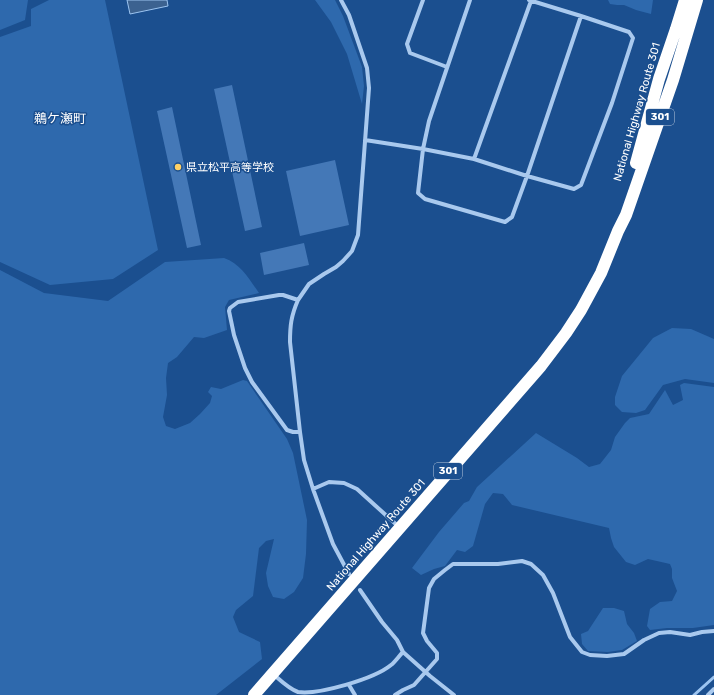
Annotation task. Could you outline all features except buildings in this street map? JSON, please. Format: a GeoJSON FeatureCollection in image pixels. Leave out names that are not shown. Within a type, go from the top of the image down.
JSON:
{"type":"FeatureCollection","features":[{"type":"Feature","properties":{"kind":"highway","name":"National Highway Route 301"},"geometry":{"type":"LineString","coordinates":[[618,231],[619,219],[639,154],[658,79],[685,0]]}},
{"type":"Feature","properties":{"kind":"highway","name":"National Highway Route 301"},"geometry":{"type":"LineString","coordinates":[[254,695],[541,366],[581,310],[601,273],[626,215],[673,80],[697,0]]}},
{"type":"Feature","properties":{"kind":"street"},"geometry":{"type":"LineString","coordinates":[[341,0],[367,68],[369,88],[358,235],[352,251],[343,261],[308,284],[292,313],[290,342],[304,460],[333,544],[349,574]]}},
{"type":"Feature","properties":{"kind":"street"},"geometry":{"type":"LineString","coordinates":[[423,0],[407,44],[410,53],[447,67]]}},
{"type":"Feature","properties":{"kind":"street"},"geometry":{"type":"LineString","coordinates":[[470,0],[429,121],[423,149],[418,192],[425,199],[505,222],[512,217],[581,16]]}},
{"type":"Feature","properties":{"kind":"street"},"geometry":{"type":"LineString","coordinates":[[365,140],[474,159],[574,189],[581,185],[617,89],[633,38],[629,32],[530,0],[474,159]]}},
{"type":"Feature","properties":{"kind":"street"},"geometry":{"type":"LineString","coordinates":[[298,300],[279,295],[238,302],[230,308],[229,311],[234,335],[245,368],[252,382],[287,430],[300,432]]}},
{"type":"Feature","properties":{"kind":"street"},"geometry":{"type":"LineString","coordinates":[[313,489],[329,482],[344,483],[357,489],[399,528]]}},
{"type":"Feature","properties":{"kind":"street"},"geometry":{"type":"LineString","coordinates":[[395,695],[414,685],[436,659],[438,653],[423,633],[429,588],[434,579],[453,564],[498,564],[522,561],[531,564],[543,575],[553,593],[570,637],[582,652],[590,655],[607,656],[624,654],[644,640],[659,633],[670,632],[690,635],[714,631]]}},
{"type":"Feature","properties":{"kind":"street"},"geometry":{"type":"LineString","coordinates":[[360,590],[382,622],[397,640],[403,652],[454,695]]}},
{"type":"Feature","properties":{"kind":"street"},"geometry":{"type":"LineString","coordinates":[[273,674],[286,685],[298,692],[311,693],[350,685],[374,675],[390,666],[403,652]]}},
{"type":"Feature","properties":{"kind":"street"},"geometry":{"type":"LineString","coordinates":[[350,685],[355,695]]}},
{"type":"Feature","properties":{"kind":"street"},"geometry":{"type":"LineString","coordinates":[[708,695],[714,689]]}},
{"type":"Feature","properties":{"kind":"shaded area"},"geometry":{"type":"Polygon","coordinates":[[[0,0],[28,0],[25,20],[0,30],[0,0]]]}},
{"type":"Feature","properties":{"kind":"shaded area"},"geometry":{"type":"Polygon","coordinates":[[[49,0],[105,0],[158,250],[113,279],[50,285],[0,262],[0,37],[31,26],[31,9],[49,0]]]}},
{"type":"Feature","properties":{"kind":"shaded area"},"geometry":{"type":"Polygon","coordinates":[[[127,0],[167,0],[168,6],[130,14],[127,0]]]}},
{"type":"Feature","properties":{"kind":"shaded area"},"geometry":{"type":"Polygon","coordinates":[[[315,0],[335,0],[343,16],[362,67],[364,86],[362,104],[347,54],[331,22],[315,0]]]}},
{"type":"Feature","properties":{"kind":"shaded area"},"geometry":{"type":"Polygon","coordinates":[[[608,0],[653,0],[651,14],[624,5],[610,4],[608,0]]]}},
{"type":"Feature","properties":{"kind":"shaded area"},"geometry":{"type":"Polygon","coordinates":[[[224,258],[240,268],[259,293],[229,300],[225,307],[227,330],[204,338],[194,337],[177,357],[168,363],[166,378],[167,395],[163,417],[166,426],[175,429],[190,423],[210,403],[212,396],[208,392],[211,387],[221,389],[243,380],[247,381],[287,439],[293,453],[307,520],[306,554],[303,578],[294,592],[284,599],[273,597],[268,586],[266,573],[274,539],[266,541],[259,548],[253,596],[236,610],[233,617],[239,632],[260,642],[262,659],[216,695],[0,695],[0,270],[44,293],[108,301],[165,262],[224,258]]]}},
{"type":"Feature","properties":{"kind":"shaded area"},"geometry":{"type":"Polygon","coordinates":[[[672,328],[691,329],[714,339],[714,383],[685,379],[663,385],[645,410],[636,413],[622,412],[615,405],[615,397],[622,376],[653,338],[672,328]]]}},
{"type":"Feature","properties":{"kind":"shaded area"},"geometry":{"type":"Polygon","coordinates":[[[684,383],[714,387],[714,625],[693,628],[667,628],[650,630],[647,626],[650,609],[660,602],[672,601],[677,591],[672,578],[672,569],[670,564],[648,559],[635,565],[626,562],[614,547],[609,528],[512,505],[503,494],[493,493],[485,504],[473,546],[465,552],[457,550],[445,566],[421,575],[412,568],[439,532],[464,503],[469,501],[477,487],[536,433],[589,467],[600,464],[611,450],[615,437],[630,418],[649,414],[665,390],[673,405],[683,400],[680,385],[684,383]]]}},
{"type":"Feature","properties":{"kind":"shaded area"},"geometry":{"type":"Polygon","coordinates":[[[603,608],[614,608],[624,611],[627,624],[634,633],[637,641],[622,650],[608,652],[588,651],[582,644],[581,634],[588,631],[603,608]]]}},
{"type":"Feature","properties":{"kind":"waterway"},"geometry":{"type":"LineString","coordinates":[[694,695],[714,677]]}},
{"type":"Feature","properties":{"kind":"place","name":"県立松平高等学校"},"geometry":{"type":"Point","coordinates":[178,167]}},
{"type":"Feature","properties":{"kind":"district","name":"鵜ケ瀬町"},"geometry":{"type":"Point","coordinates":[60,118]}}]}
